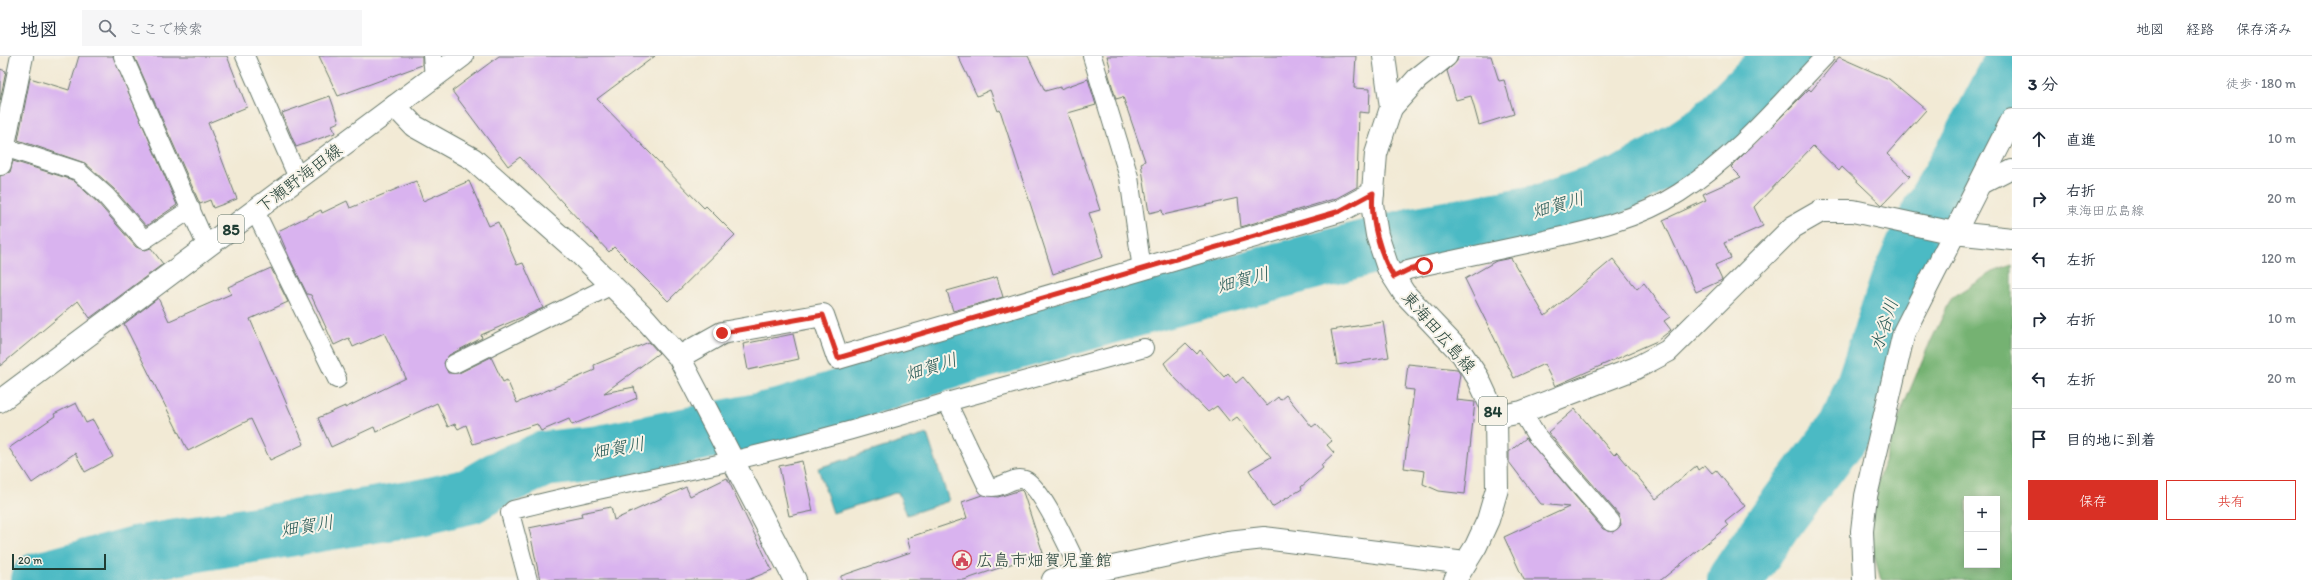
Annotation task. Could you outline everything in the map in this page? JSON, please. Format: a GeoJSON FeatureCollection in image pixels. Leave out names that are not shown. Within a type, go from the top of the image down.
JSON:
{"type":"FeatureCollection","features":[{"type":"Feature","properties":{"kind":"street"},"geometry":{"type":"LineString","coordinates":[[2,156],[5,118],[22,56]]}},
{"type":"Feature","properties":{"kind":"street","name":"下瀬野海田線"},"geometry":{"type":"LineString","coordinates":[[0,401],[395,106],[433,66],[462,56]]}},
{"type":"Feature","properties":{"kind":"street","name":"東海田広島線"},"geometry":{"type":"LineString","coordinates":[[1384,56],[1392,108],[1376,154],[1373,198],[1378,235],[1391,272],[1404,293],[1462,354],[1478,378],[1496,417],[1498,490],[1488,520],[1476,546],[1460,571]]}},
{"type":"Feature","properties":{"kind":"street"},"geometry":{"type":"LineString","coordinates":[[1392,108],[1417,79],[1446,56]]}},
{"type":"Feature","properties":{"kind":"street"},"geometry":{"type":"LineString","coordinates":[[395,106],[414,126],[473,159],[612,285],[679,357],[796,580]]}},
{"type":"Feature","properties":{"kind":"street"},"geometry":{"type":"LineString","coordinates":[[1864,580],[1862,531],[1866,496],[1904,332],[1944,230],[1977,187],[2012,120]]}},
{"type":"Feature","properties":{"kind":"street"},"geometry":{"type":"LineString","coordinates":[[679,357],[722,333],[823,315],[838,358],[1340,211],[1373,198]]}},
{"type":"Feature","properties":{"kind":"street"},"geometry":{"type":"LineString","coordinates":[[1496,417],[1522,412],[1636,368],[1668,351],[1793,227],[1821,212],[1853,211],[1944,230],[2012,239]]}},
{"type":"Feature","properties":{"kind":"street"},"geometry":{"type":"LineString","coordinates":[[1064,578],[1228,542],[1264,538],[1460,571]]}},
{"type":"Feature","properties":{"kind":"lane"},"geometry":{"type":"LineString","coordinates":[[123,56],[207,247]]}},
{"type":"Feature","properties":{"kind":"lane"},"geometry":{"type":"LineString","coordinates":[[245,56],[298,178]]}},
{"type":"Feature","properties":{"kind":"lane"},"geometry":{"type":"LineString","coordinates":[[1092,56],[1129,177],[1142,270]]}},
{"type":"Feature","properties":{"kind":"lane"},"geometry":{"type":"LineString","coordinates":[[1391,272],[1408,270],[1573,234],[1648,209],[1678,194],[1706,174],[1746,140],[1825,56]]}},
{"type":"Feature","properties":{"kind":"lane"},"geometry":{"type":"LineString","coordinates":[[2,156],[78,171],[106,196],[144,240],[191,209]]}},
{"type":"Feature","properties":{"kind":"lane"},"geometry":{"type":"LineString","coordinates":[[1977,187],[2012,170]]}},
{"type":"Feature","properties":{"kind":"lane"},"geometry":{"type":"LineString","coordinates":[[255,211],[337,379]]}},
{"type":"Feature","properties":{"kind":"lane"},"geometry":{"type":"LineString","coordinates":[[454,364],[612,285]]}},
{"type":"Feature","properties":{"kind":"lane"},"geometry":{"type":"LineString","coordinates":[[528,580],[510,513],[513,510],[568,495],[731,458],[817,441],[947,402],[1144,348]]}},
{"type":"Feature","properties":{"kind":"lane"},"geometry":{"type":"LineString","coordinates":[[947,402],[987,486],[993,488],[1020,479],[1027,480],[1050,509],[1064,578]]}},
{"type":"Feature","properties":{"kind":"lane"},"geometry":{"type":"LineString","coordinates":[[1522,412],[1536,435],[1611,522]]}},
{"type":"Feature","properties":{"kind":"green space"},"geometry":{"type":"Polygon","coordinates":[[[2012,265],[2012,580],[1881,580],[1867,530],[1878,480],[1902,409],[1927,349],[1952,297],[1993,272],[2012,265]]]}},
{"type":"Feature","properties":{"kind":"water"},"geometry":{"type":"Polygon","coordinates":[[[927,434],[949,501],[907,515],[898,492],[833,513],[818,468],[927,434]]]}},
{"type":"Feature","properties":{"kind":"building"},"geometry":{"type":"Polygon","coordinates":[[[79,56],[113,56],[177,205],[146,226],[114,189],[85,163],[18,140],[30,78],[69,90],[79,56]]]}},
{"type":"Feature","properties":{"kind":"building"},"geometry":{"type":"Polygon","coordinates":[[[134,56],[227,56],[247,107],[208,123],[237,199],[213,208],[210,200],[200,204],[134,56]]]}},
{"type":"Feature","properties":{"kind":"building"},"geometry":{"type":"Polygon","coordinates":[[[319,56],[422,56],[422,65],[338,96],[319,56]]]}},
{"type":"Feature","properties":{"kind":"building"},"geometry":{"type":"Polygon","coordinates":[[[499,56],[655,56],[597,99],[704,208],[706,206],[735,235],[668,301],[614,247],[609,252],[520,157],[508,166],[452,91],[499,56]]]}},
{"type":"Feature","properties":{"kind":"building"},"geometry":{"type":"Polygon","coordinates":[[[958,56],[1028,56],[1045,91],[1060,87],[1060,89],[1088,79],[1096,105],[1068,113],[1100,210],[1089,213],[1103,257],[1053,274],[1000,110],[998,111],[990,90],[977,96],[958,56]]]}},
{"type":"Feature","properties":{"kind":"building"},"geometry":{"type":"Polygon","coordinates":[[[1107,56],[1356,56],[1354,88],[1370,89],[1369,113],[1359,112],[1357,187],[1337,198],[1241,227],[1238,198],[1163,215],[1162,210],[1149,213],[1141,163],[1145,161],[1123,97],[1116,99],[1108,72],[1111,70],[1107,56]]]}},
{"type":"Feature","properties":{"kind":"building"},"geometry":{"type":"Polygon","coordinates":[[[1458,56],[1491,56],[1499,81],[1504,80],[1514,114],[1479,125],[1471,96],[1456,100],[1447,71],[1457,61],[1458,56]]]}},
{"type":"Feature","properties":{"kind":"building"},"geometry":{"type":"Polygon","coordinates":[[[1839,57],[1889,79],[1926,110],[1887,154],[1910,176],[1882,205],[1842,167],[1839,171],[1813,146],[1754,207],[1763,226],[1724,243],[1731,258],[1715,265],[1722,280],[1696,292],[1663,220],[1706,200],[1703,194],[1741,177],[1731,167],[1809,89],[1811,91],[1839,57]]]}},
{"type":"Feature","properties":{"kind":"building"},"geometry":{"type":"Polygon","coordinates":[[[0,69],[6,71],[0,101],[0,69]]]}},
{"type":"Feature","properties":{"kind":"building"},"geometry":{"type":"Polygon","coordinates":[[[330,96],[339,122],[332,125],[335,133],[296,147],[282,113],[330,96]]]}},
{"type":"Feature","properties":{"kind":"building"},"geometry":{"type":"Polygon","coordinates":[[[13,161],[73,180],[98,203],[136,247],[145,250],[151,248],[163,264],[90,318],[78,301],[0,366],[0,176],[10,172],[13,161]]]}},
{"type":"Feature","properties":{"kind":"building"},"geometry":{"type":"Polygon","coordinates":[[[416,181],[423,201],[469,181],[489,226],[498,222],[517,265],[523,263],[543,308],[481,335],[482,338],[449,355],[444,363],[448,373],[459,373],[491,357],[503,382],[507,380],[517,403],[595,370],[594,365],[649,342],[659,353],[604,393],[634,387],[637,398],[572,425],[569,419],[541,431],[537,424],[473,444],[466,425],[458,429],[455,424],[448,427],[437,403],[376,432],[374,427],[331,447],[318,418],[345,406],[345,408],[406,378],[384,333],[353,347],[349,338],[334,345],[311,295],[307,294],[278,231],[321,210],[322,213],[347,201],[350,208],[416,181]]]}},
{"type":"Feature","properties":{"kind":"building"},"geometry":{"type":"Polygon","coordinates":[[[1511,258],[1545,316],[1613,259],[1637,289],[1644,283],[1670,317],[1664,321],[1671,330],[1657,341],[1555,386],[1544,364],[1514,378],[1465,279],[1496,261],[1511,258]]]}},
{"type":"Feature","properties":{"kind":"building"},"geometry":{"type":"Polygon","coordinates":[[[271,268],[288,302],[250,319],[304,444],[270,460],[251,419],[188,451],[124,324],[158,298],[169,321],[231,294],[228,287],[271,268]]]}},
{"type":"Feature","properties":{"kind":"building"},"geometry":{"type":"Polygon","coordinates":[[[997,277],[1003,297],[953,311],[947,291],[997,277]]]}},
{"type":"Feature","properties":{"kind":"building"},"geometry":{"type":"Polygon","coordinates":[[[1383,322],[1389,357],[1337,365],[1331,330],[1383,322]]]}},
{"type":"Feature","properties":{"kind":"building"},"geometry":{"type":"Polygon","coordinates":[[[793,334],[799,359],[748,370],[743,344],[793,334]]]}},
{"type":"Feature","properties":{"kind":"building"},"geometry":{"type":"Polygon","coordinates":[[[1186,343],[1197,354],[1200,350],[1224,377],[1228,373],[1236,383],[1243,377],[1267,406],[1278,397],[1280,400],[1286,395],[1312,427],[1316,424],[1332,441],[1327,445],[1334,453],[1321,465],[1323,468],[1301,487],[1302,489],[1272,507],[1249,470],[1271,457],[1237,417],[1230,422],[1217,406],[1208,412],[1171,374],[1164,363],[1186,343]]]}},
{"type":"Feature","properties":{"kind":"building"},"geometry":{"type":"Polygon","coordinates":[[[1408,364],[1457,369],[1460,374],[1456,400],[1475,402],[1465,494],[1439,491],[1423,484],[1425,471],[1404,468],[1414,390],[1405,389],[1408,364]]]}},
{"type":"Feature","properties":{"kind":"building"},"geometry":{"type":"Polygon","coordinates":[[[76,403],[86,423],[93,420],[113,457],[85,472],[75,453],[32,483],[9,448],[55,416],[54,414],[76,403]]]}},
{"type":"Feature","properties":{"kind":"building"},"geometry":{"type":"Polygon","coordinates":[[[1575,409],[1614,455],[1617,452],[1656,499],[1696,466],[1698,470],[1705,465],[1712,473],[1716,470],[1745,506],[1725,522],[1728,526],[1661,580],[1524,580],[1504,537],[1569,507],[1541,504],[1509,462],[1509,452],[1526,438],[1603,529],[1613,532],[1621,525],[1619,515],[1548,432],[1575,409]]]}},
{"type":"Feature","properties":{"kind":"building"},"geometry":{"type":"Polygon","coordinates":[[[802,461],[813,511],[789,516],[779,466],[802,461]]]}},
{"type":"Feature","properties":{"kind":"building"},"geometry":{"type":"Polygon","coordinates":[[[727,478],[772,570],[748,580],[540,580],[529,528],[582,517],[581,513],[611,507],[614,520],[686,487],[690,496],[727,478]]]}},
{"type":"Feature","properties":{"kind":"building"},"geometry":{"type":"Polygon","coordinates":[[[1021,490],[1023,492],[1043,553],[964,580],[841,580],[841,576],[911,552],[907,538],[967,518],[962,502],[982,495],[998,497],[1021,490]]]}},
{"type":"Feature","properties":{"kind":"waterway","name":"畑賀川"},"geometry":{"type":"LineString","coordinates":[[38,580],[136,554],[422,507],[470,496],[497,480],[544,459],[600,453],[783,416],[965,356],[1157,303],[1418,234],[1541,212],[1623,184],[1677,152],[1711,129],[1783,56]]}},
{"type":"Feature","properties":{"kind":"waterway","name":"水谷川"},"geometry":{"type":"LineString","coordinates":[[1735,580],[1776,520],[1846,428],[1863,387],[1898,282],[1931,209],[1969,145],[2007,72],[2011,56]]}},
{"type":"Feature","properties":{"kind":"place","name":"広島市畑賀児童館"},"geometry":{"type":"Point","coordinates":[962,560]}},
{"type":"Feature","properties":{"kind":"route"},"geometry":{"type":"LineString","coordinates":[[722,333],[823,315],[838,358],[1340,211],[1373,193],[1372,204],[1378,235],[1388,268],[1394,277],[1408,270],[1424,266]]}}]}
